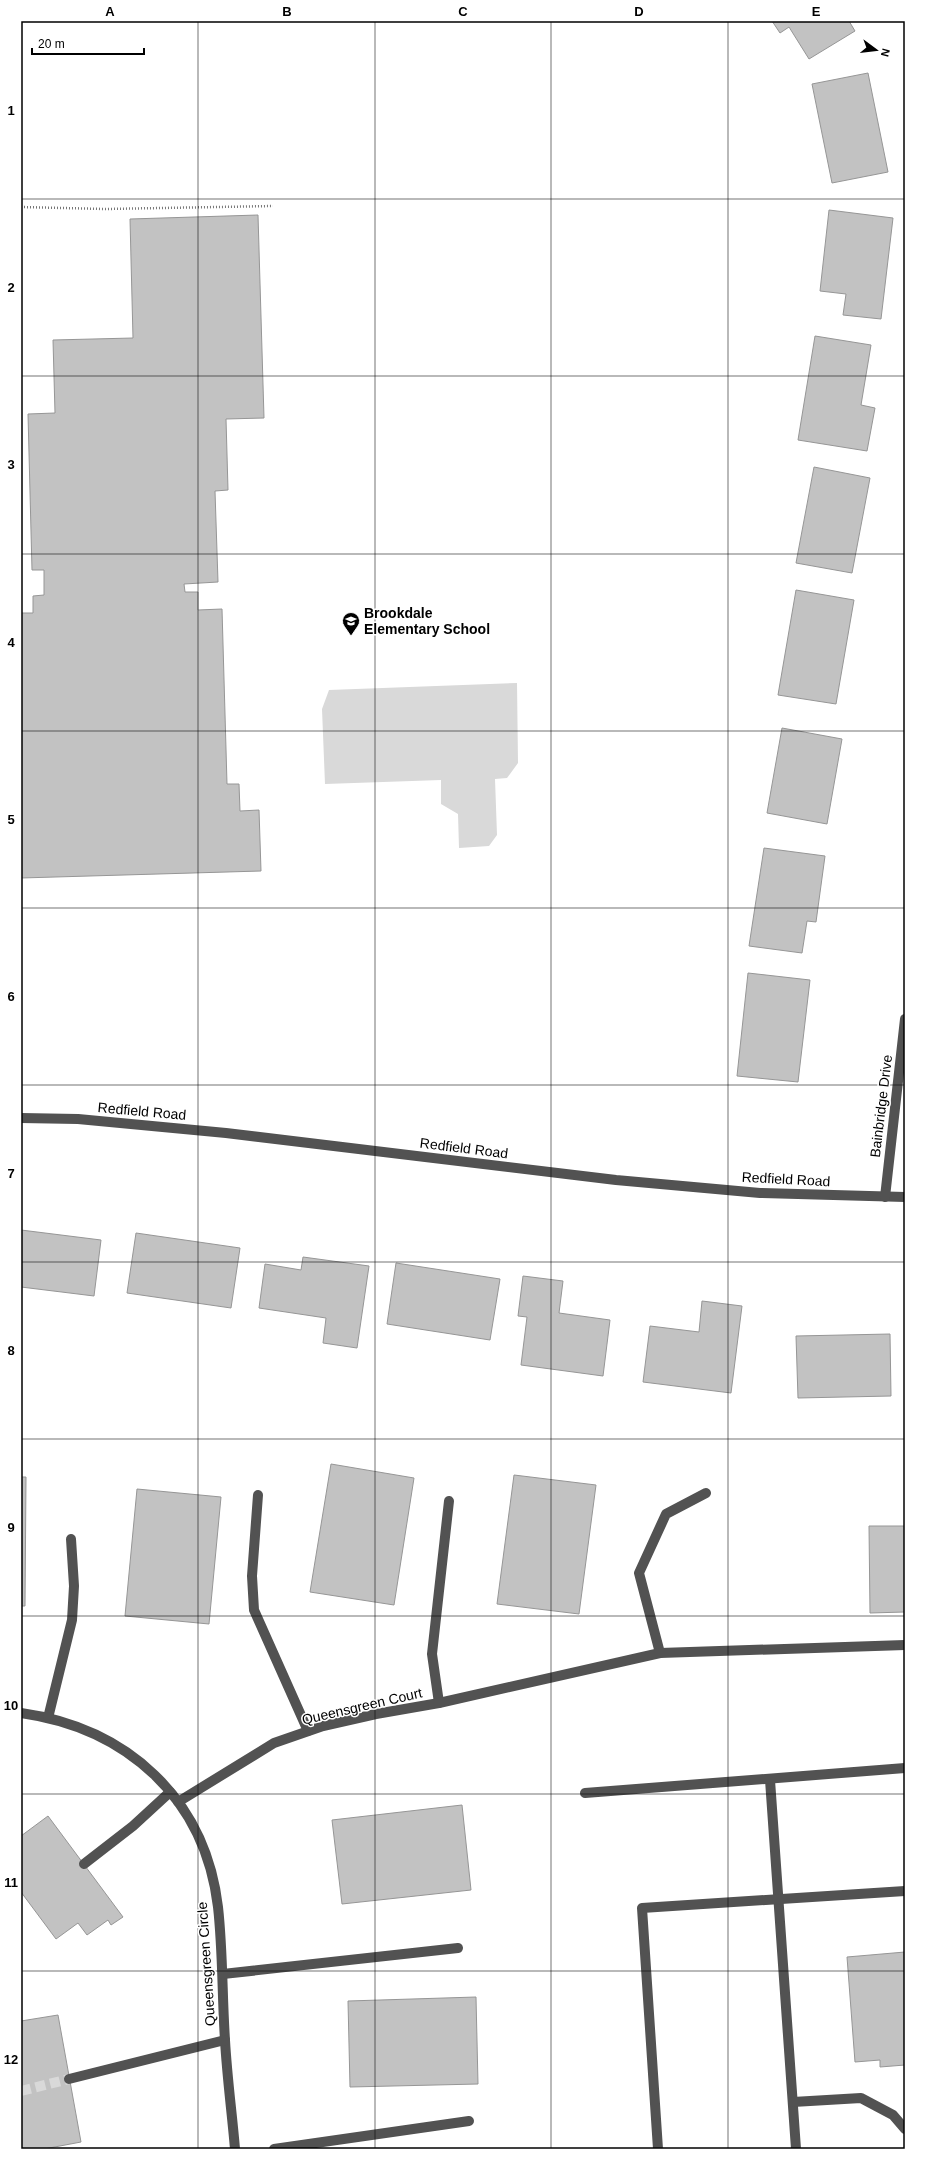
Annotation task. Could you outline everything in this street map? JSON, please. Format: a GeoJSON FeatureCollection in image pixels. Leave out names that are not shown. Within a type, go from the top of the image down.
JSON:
{"type":"FeatureCollection","features":[{"type":"Feature","properties":{"kind":"street","name":"Bainbridge Drive"},"geometry":{"type":"LineString","coordinates":[[885,1197],[905,1019]]}},
{"type":"Feature","properties":{"kind":"street","name":"Redfield Road"},"geometry":{"type":"LineString","coordinates":[[21,1118],[78,1119],[226,1133],[616,1180],[760,1193],[905,1197]]}},
{"type":"Feature","properties":{"kind":"street"},"geometry":{"type":"LineString","coordinates":[[660,1652],[639,1573],[666,1514],[706,1493]]}},
{"type":"Feature","properties":{"kind":"street"},"geometry":{"type":"LineString","coordinates":[[258,1495],[252,1576],[254,1610],[308,1731]]}},
{"type":"Feature","properties":{"kind":"street"},"geometry":{"type":"LineString","coordinates":[[439,1703],[432,1654],[449,1501]]}},
{"type":"Feature","properties":{"kind":"street"},"geometry":{"type":"LineString","coordinates":[[48,1718],[72,1620],[74,1586],[71,1539]]}},
{"type":"Feature","properties":{"kind":"street","name":"Queensgreen Court"},"geometry":{"type":"LineString","coordinates":[[178,1802],[274,1743],[308,1731],[376,1714],[439,1703],[660,1652],[905,1645]]}},
{"type":"Feature","properties":{"kind":"street","name":"Queensgreen Circle"},"geometry":{"type":"LineString","coordinates":[[21,1713],[48,1718],[85,1729],[116,1744],[146,1767],[170,1792],[178,1802],[205,1854],[218,1906],[223,1974],[225,2040],[235,2149]]}},
{"type":"Feature","properties":{"kind":"street"},"geometry":{"type":"LineString","coordinates":[[585,1793],[770,1780],[905,1768]]}},
{"type":"Feature","properties":{"kind":"street"},"geometry":{"type":"LineString","coordinates":[[770,1780],[796,2149]]}},
{"type":"Feature","properties":{"kind":"street"},"geometry":{"type":"LineString","coordinates":[[84,1864],[170,1792]]}},
{"type":"Feature","properties":{"kind":"street"},"geometry":{"type":"LineString","coordinates":[[658,2149],[642,1908],[905,1891]]}},
{"type":"Feature","properties":{"kind":"street"},"geometry":{"type":"LineString","coordinates":[[223,1974],[458,1948]]}},
{"type":"Feature","properties":{"kind":"street"},"geometry":{"type":"LineString","coordinates":[[69,2079],[225,2040]]}},
{"type":"Feature","properties":{"kind":"street"},"geometry":{"type":"LineString","coordinates":[[793,2102],[861,2098],[893,2115],[905,2129]]}},
{"type":"Feature","properties":{"kind":"street"},"geometry":{"type":"LineString","coordinates":[[274,2149],[469,2121]]}},
{"type":"Feature","properties":{"kind":"path"},"geometry":{"type":"LineString","coordinates":[[21,207],[105,209],[273,206]]}},
{"type":"Feature","properties":{"kind":"shaded area"},"geometry":{"type":"Polygon","coordinates":[[[517,683],[518,763],[507,778],[495,779],[497,835],[489,846],[459,848],[458,814],[441,804],[441,780],[325,784],[322,709],[329,690],[517,683]]]}},
{"type":"Feature","properties":{"kind":"building"},"geometry":{"type":"Polygon","coordinates":[[[772,21],[849,21],[855,31],[809,59],[789,27],[780,33],[772,21]]]}},
{"type":"Feature","properties":{"kind":"building"},"geometry":{"type":"Polygon","coordinates":[[[868,73],[888,172],[832,183],[812,84],[868,73]]]}},
{"type":"Feature","properties":{"kind":"building"},"geometry":{"type":"Polygon","coordinates":[[[829,210],[893,218],[881,319],[843,315],[846,294],[820,291],[829,210]]]}},
{"type":"Feature","properties":{"kind":"building"},"geometry":{"type":"Polygon","coordinates":[[[258,215],[264,418],[226,419],[228,490],[215,491],[218,582],[184,584],[185,592],[198,592],[198,610],[222,609],[227,784],[239,784],[240,811],[259,810],[261,871],[21,878],[21,613],[33,613],[33,596],[44,595],[44,570],[32,570],[28,414],[55,413],[53,340],[133,338],[130,219],[258,215]]]}},
{"type":"Feature","properties":{"kind":"building"},"geometry":{"type":"Polygon","coordinates":[[[815,336],[871,345],[861,405],[875,408],[867,451],[798,440],[815,336]]]}},
{"type":"Feature","properties":{"kind":"building"},"geometry":{"type":"Polygon","coordinates":[[[814,467],[870,478],[852,573],[796,563],[814,467]]]}},
{"type":"Feature","properties":{"kind":"building"},"geometry":{"type":"Polygon","coordinates":[[[796,590],[854,600],[836,704],[778,695],[796,590]]]}},
{"type":"Feature","properties":{"kind":"building"},"geometry":{"type":"Polygon","coordinates":[[[782,728],[842,739],[827,824],[767,813],[782,728]]]}},
{"type":"Feature","properties":{"kind":"building"},"geometry":{"type":"Polygon","coordinates":[[[764,848],[825,856],[816,922],[807,921],[802,953],[749,946],[764,848]]]}},
{"type":"Feature","properties":{"kind":"building"},"geometry":{"type":"Polygon","coordinates":[[[748,973],[810,980],[798,1082],[737,1076],[748,973]]]}},
{"type":"Feature","properties":{"kind":"building"},"geometry":{"type":"Polygon","coordinates":[[[21,1230],[101,1240],[94,1296],[21,1287],[21,1230]]]}},
{"type":"Feature","properties":{"kind":"building"},"geometry":{"type":"Polygon","coordinates":[[[136,1233],[240,1248],[231,1308],[127,1293],[136,1233]]]}},
{"type":"Feature","properties":{"kind":"building"},"geometry":{"type":"Polygon","coordinates":[[[303,1257],[369,1266],[357,1348],[323,1343],[326,1318],[259,1308],[265,1264],[301,1270],[303,1257]]]}},
{"type":"Feature","properties":{"kind":"building"},"geometry":{"type":"Polygon","coordinates":[[[396,1263],[500,1279],[490,1340],[387,1324],[396,1263]]]}},
{"type":"Feature","properties":{"kind":"building"},"geometry":{"type":"Polygon","coordinates":[[[523,1276],[563,1281],[559,1313],[610,1320],[603,1376],[521,1365],[527,1317],[518,1316],[523,1276]]]}},
{"type":"Feature","properties":{"kind":"building"},"geometry":{"type":"Polygon","coordinates":[[[702,1301],[742,1306],[731,1393],[643,1382],[650,1326],[699,1332],[702,1301]]]}},
{"type":"Feature","properties":{"kind":"building"},"geometry":{"type":"Polygon","coordinates":[[[890,1334],[891,1396],[798,1398],[796,1336],[890,1334]]]}},
{"type":"Feature","properties":{"kind":"building"},"geometry":{"type":"Polygon","coordinates":[[[331,1464],[414,1478],[394,1605],[310,1592],[331,1464]]]}},
{"type":"Feature","properties":{"kind":"building"},"geometry":{"type":"Polygon","coordinates":[[[514,1475],[596,1485],[579,1614],[497,1604],[514,1475]]]}},
{"type":"Feature","properties":{"kind":"building"},"geometry":{"type":"Polygon","coordinates":[[[21,1477],[26,1477],[25,1606],[21,1606],[21,1477]]]}},
{"type":"Feature","properties":{"kind":"building"},"geometry":{"type":"Polygon","coordinates":[[[137,1489],[221,1497],[209,1624],[125,1616],[137,1489]]]}},
{"type":"Feature","properties":{"kind":"building"},"geometry":{"type":"Polygon","coordinates":[[[869,1526],[905,1526],[905,1612],[870,1613],[869,1526]]]}},
{"type":"Feature","properties":{"kind":"building"},"geometry":{"type":"Polygon","coordinates":[[[462,1805],[471,1890],[342,1904],[332,1820],[462,1805]]]}},
{"type":"Feature","properties":{"kind":"building"},"geometry":{"type":"Polygon","coordinates":[[[48,1816],[123,1917],[111,1925],[108,1920],[87,1935],[78,1923],[56,1939],[21,1892],[21,1836],[48,1816]]]}},
{"type":"Feature","properties":{"kind":"building"},"geometry":{"type":"Polygon","coordinates":[[[905,1952],[905,2065],[880,2067],[880,2060],[855,2062],[847,1957],[905,1952]]]}},
{"type":"Feature","properties":{"kind":"building"},"geometry":{"type":"Polygon","coordinates":[[[476,1997],[478,2084],[350,2087],[348,2001],[476,1997]]]}},
{"type":"Feature","properties":{"kind":"building"},"geometry":{"type":"Polygon","coordinates":[[[58,2015],[81,2142],[44,2149],[21,2149],[21,2021],[58,2015]]]}},
{"type":"Feature","properties":{"kind":"tunnel"},"geometry":{"type":"LineString","coordinates":[[21,2091],[69,2079]]}},
{"type":"Feature","properties":{"kind":"place","name":"Brookdale Elementary School"},"geometry":{"type":"Point","coordinates":[351,636]}}]}
